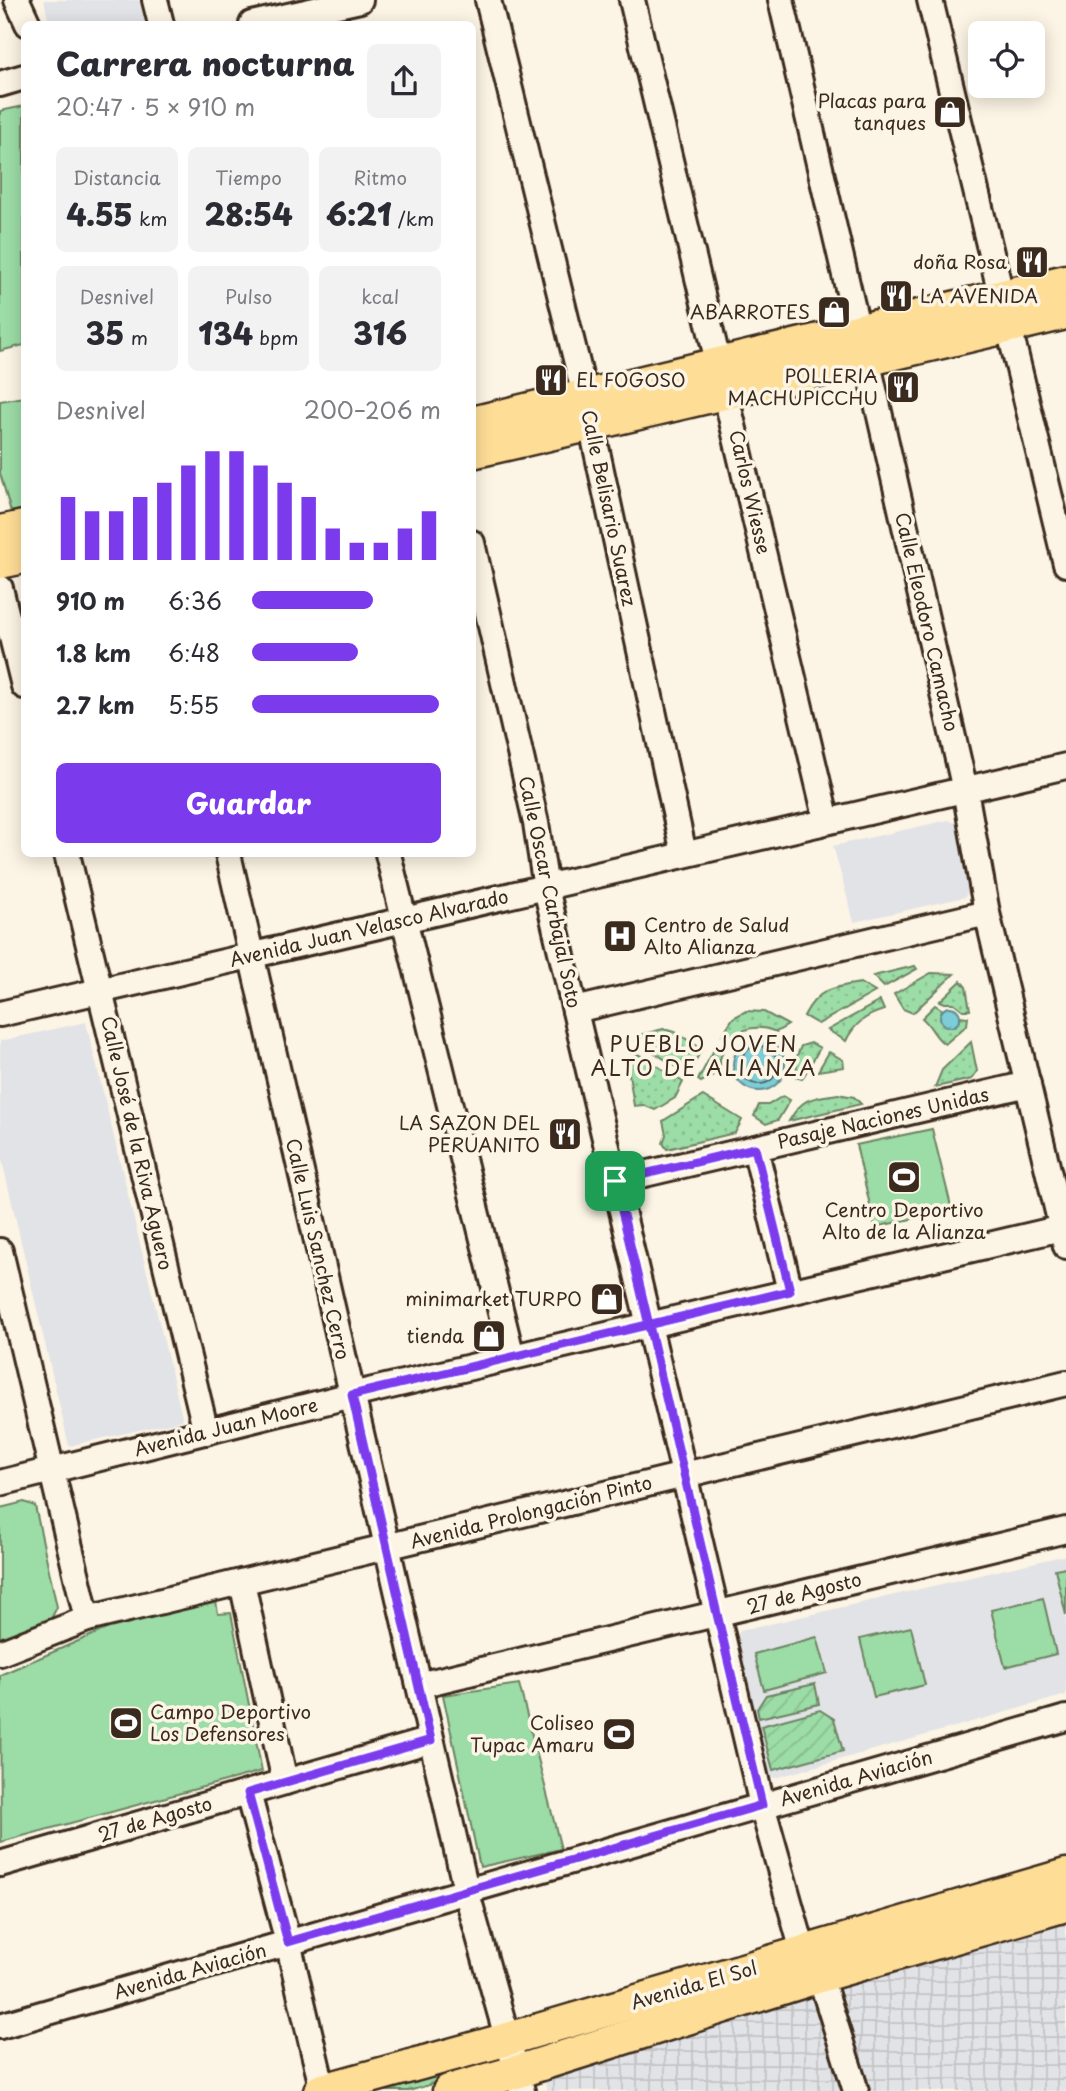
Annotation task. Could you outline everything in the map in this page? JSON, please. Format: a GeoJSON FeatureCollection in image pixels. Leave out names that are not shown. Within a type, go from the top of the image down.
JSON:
{"type":"FeatureCollection","features":[{"type":"Feature","properties":{"kind":"main road"},"geometry":{"type":"LineString","coordinates":[[476,423],[587,410],[1005,312],[1066,282]]}},
{"type":"Feature","properties":{"kind":"main road"},"geometry":{"type":"LineString","coordinates":[[1005,312],[1066,313]]}},
{"type":"Feature","properties":{"kind":"main road"},"geometry":{"type":"LineString","coordinates":[[476,451],[587,410]]}},
{"type":"Feature","properties":{"kind":"main road"},"geometry":{"type":"LineString","coordinates":[[0,532],[21,528]]}},
{"type":"Feature","properties":{"kind":"main road"},"geometry":{"type":"LineString","coordinates":[[0,562],[21,557]]}},
{"type":"Feature","properties":{"kind":"main road","name":"Avenida El Sol"},"geometry":{"type":"LineString","coordinates":[[811,1964],[827,1947],[1066,1875]]}},
{"type":"Feature","properties":{"kind":"main road","name":"Avenida El Sol"},"geometry":{"type":"LineString","coordinates":[[449,2091],[519,2082],[811,1964],[1066,1905]]}},
{"type":"Feature","properties":{"kind":"main road","name":"Avenida El Sol"},"geometry":{"type":"LineString","coordinates":[[322,2091],[780,1960],[811,1964]]}},
{"type":"Feature","properties":{"kind":"street"},"geometry":{"type":"LineString","coordinates":[[17,0],[27,21]]}},
{"type":"Feature","properties":{"kind":"street"},"geometry":{"type":"LineString","coordinates":[[155,0],[160,21]]}},
{"type":"Feature","properties":{"kind":"street","name":"Calle Belisario Suarez"},"geometry":{"type":"LineString","coordinates":[[488,0],[587,410],[684,854]]}},
{"type":"Feature","properties":{"kind":"street","name":"Carlos Wiesse"},"geometry":{"type":"LineString","coordinates":[[632,0],[827,821]]}},
{"type":"Feature","properties":{"kind":"street","name":"Calle Eleodoro Camacho"},"geometry":{"type":"LineString","coordinates":[[781,0],[965,790],[987,914],[1064,1234]]}},
{"type":"Feature","properties":{"kind":"street"},"geometry":{"type":"LineString","coordinates":[[930,0],[1066,564]]}},
{"type":"Feature","properties":{"kind":"street"},"geometry":{"type":"LineString","coordinates":[[272,21],[347,10]]}},
{"type":"Feature","properties":{"kind":"street"},"geometry":{"type":"LineString","coordinates":[[0,84],[21,78]]}},
{"type":"Feature","properties":{"kind":"street","name":"Calle Oscar Carbajal Soto"},"geometry":{"type":"LineString","coordinates":[[476,560],[536,823],[546,888],[762,1805],[811,1964],[856,2091]]}},
{"type":"Feature","properties":{"kind":"street"},"geometry":{"type":"LineString","coordinates":[[0,588],[21,674]]}},
{"type":"Feature","properties":{"kind":"street","name":"Avenida Juan Velasco Alvarado"},"geometry":{"type":"LineString","coordinates":[[0,1014],[1066,766]]}},
{"type":"Feature","properties":{"kind":"street","name":"Calle José de la Riva Aguero"},"geometry":{"type":"LineString","coordinates":[[68,857],[206,1432]]}},
{"type":"Feature","properties":{"kind":"street","name":"Calle Luis Sanchez Cerro"},"geometry":{"type":"LineString","coordinates":[[229,857],[466,1890],[519,2082]]}},
{"type":"Feature","properties":{"kind":"street"},"geometry":{"type":"LineString","coordinates":[[389,857],[512,1357]]}},
{"type":"Feature","properties":{"kind":"street"},"geometry":{"type":"LineString","coordinates":[[575,1010],[987,914]]}},
{"type":"Feature","properties":{"kind":"street","name":"Pasaje Naciones Unidas"},"geometry":{"type":"LineString","coordinates":[[615,1181],[1028,1084]]}},
{"type":"Feature","properties":{"kind":"street"},"geometry":{"type":"LineString","coordinates":[[755,1148],[790,1291]]}},
{"type":"Feature","properties":{"kind":"street","name":"Avenida Juan Moore"},"geometry":{"type":"LineString","coordinates":[[0,1483],[352,1395],[790,1291],[1064,1234]]}},
{"type":"Feature","properties":{"kind":"street"},"geometry":{"type":"LineString","coordinates":[[0,1251],[87,1619]]}},
{"type":"Feature","properties":{"kind":"street","name":"Avenida Prolongación Pinto"},"geometry":{"type":"LineString","coordinates":[[0,1653],[87,1619],[1066,1383]]}},
{"type":"Feature","properties":{"kind":"street","name":"27 de Agosto"},"geometry":{"type":"LineString","coordinates":[[419,1685],[1066,1530]]}},
{"type":"Feature","properties":{"kind":"street"},"geometry":{"type":"LineString","coordinates":[[242,1582],[285,1782]]}},
{"type":"Feature","properties":{"kind":"street","name":"Avenida Aviación"},"geometry":{"type":"LineString","coordinates":[[0,2026],[1066,1718]]}},
{"type":"Feature","properties":{"kind":"street","name":"27 de Agosto"},"geometry":{"type":"LineString","coordinates":[[0,1864],[431,1740]]}},
{"type":"Feature","properties":{"kind":"street"},"geometry":{"type":"LineString","coordinates":[[248,1793],[288,1942],[322,2091]]}},
{"type":"Feature","properties":{"kind":"shaded area"},"geometry":{"type":"Polygon","coordinates":[[[44,0],[139,0],[144,21],[48,21],[44,0]]]}},
{"type":"Feature","properties":{"kind":"shaded area"},"geometry":{"type":"Polygon","coordinates":[[[948,820],[956,823],[970,888],[965,897],[854,922],[833,846],[948,820]]]}},
{"type":"Feature","properties":{"kind":"shaded area"},"geometry":{"type":"Polygon","coordinates":[[[86,1022],[183,1420],[69,1446],[0,1152],[0,1041],[86,1022]]]}},
{"type":"Feature","properties":{"kind":"shaded area"},"geometry":{"type":"Polygon","coordinates":[[[1066,1555],[1066,1695],[775,1778],[764,1774],[732,1642],[740,1631],[1066,1555]]]}},
{"type":"Feature","properties":{"kind":"shaded area"},"geometry":{"type":"Polygon","coordinates":[[[1066,1916],[1066,2091],[547,2091],[540,2067],[1066,1916]]]}},
{"type":"Feature","properties":{"kind":"green space"},"geometry":{"type":"Polygon","coordinates":[[[21,107],[21,346],[0,351],[0,111],[21,107]]]}},
{"type":"Feature","properties":{"kind":"green space"},"geometry":{"type":"Polygon","coordinates":[[[21,398],[21,510],[11,512],[0,473],[0,401],[21,398]]]}},
{"type":"Feature","properties":{"kind":"green space"},"geometry":{"type":"Polygon","coordinates":[[[915,966],[917,969],[884,987],[873,976],[915,966]]]}},
{"type":"Feature","properties":{"kind":"green space"},"geometry":{"type":"Polygon","coordinates":[[[931,973],[954,974],[913,1013],[903,1009],[894,994],[931,973]]]}},
{"type":"Feature","properties":{"kind":"green space"},"geometry":{"type":"Polygon","coordinates":[[[961,981],[966,987],[970,1010],[963,1010],[954,1003],[940,1001],[961,981]]]}},
{"type":"Feature","properties":{"kind":"green space"},"geometry":{"type":"Polygon","coordinates":[[[860,983],[875,992],[818,1024],[804,1016],[820,995],[842,986],[860,983]]]}},
{"type":"Feature","properties":{"kind":"green space"},"geometry":{"type":"Polygon","coordinates":[[[880,1001],[884,1010],[861,1021],[846,1041],[828,1030],[880,1001]]]}},
{"type":"Feature","properties":{"kind":"green space"},"geometry":{"type":"Polygon","coordinates":[[[935,1005],[943,1010],[941,1013],[960,1020],[961,1016],[968,1017],[967,1025],[945,1044],[922,1018],[935,1005]]]}},
{"type":"Feature","properties":{"kind":"green space"},"geometry":{"type":"Polygon","coordinates":[[[746,1011],[764,1012],[788,1025],[776,1032],[751,1028],[739,1033],[729,1042],[722,1035],[733,1018],[746,1011]]]}},
{"type":"Feature","properties":{"kind":"green space"},"geometry":{"type":"Polygon","coordinates":[[[663,1029],[675,1032],[702,1049],[688,1074],[636,1041],[639,1035],[663,1029]]]}},
{"type":"Feature","properties":{"kind":"green space"},"geometry":{"type":"Polygon","coordinates":[[[971,1042],[977,1071],[972,1079],[935,1087],[942,1070],[971,1042]]]}},
{"type":"Feature","properties":{"kind":"green space"},"geometry":{"type":"Polygon","coordinates":[[[811,1043],[820,1048],[802,1079],[796,1077],[797,1056],[801,1046],[811,1043]]]}},
{"type":"Feature","properties":{"kind":"green space"},"geometry":{"type":"Polygon","coordinates":[[[716,1046],[724,1049],[720,1059],[720,1071],[701,1082],[698,1080],[716,1046]]]}},
{"type":"Feature","properties":{"kind":"green space"},"geometry":{"type":"Polygon","coordinates":[[[829,1052],[843,1060],[844,1067],[818,1071],[829,1052]]]}},
{"type":"Feature","properties":{"kind":"green space"},"geometry":{"type":"Polygon","coordinates":[[[638,1054],[683,1082],[675,1098],[655,1110],[643,1105],[634,1106],[627,1061],[638,1054]]]}},
{"type":"Feature","properties":{"kind":"green space"},"geometry":{"type":"Polygon","coordinates":[[[838,1094],[854,1097],[861,1104],[789,1121],[799,1107],[809,1100],[838,1094]]]}},
{"type":"Feature","properties":{"kind":"green space"},"geometry":{"type":"Polygon","coordinates":[[[703,1096],[742,1120],[735,1133],[667,1149],[663,1143],[666,1135],[663,1121],[703,1096]]]}},
{"type":"Feature","properties":{"kind":"green space"},"geometry":{"type":"Polygon","coordinates":[[[783,1096],[790,1100],[778,1120],[766,1124],[754,1116],[759,1105],[768,1105],[783,1096]]]}},
{"type":"Feature","properties":{"kind":"green space","name":"Centro Deportivo Alto de la Alianza"},"geometry":{"type":"Polygon","coordinates":[[[932,1129],[952,1210],[875,1227],[856,1145],[932,1129]]]}},
{"type":"Feature","properties":{"kind":"green space"},"geometry":{"type":"Polygon","coordinates":[[[24,1502],[35,1506],[57,1607],[51,1619],[0,1640],[0,1508],[24,1502]]]}},
{"type":"Feature","properties":{"kind":"green space"},"geometry":{"type":"Polygon","coordinates":[[[1066,1567],[1066,1615],[1055,1569],[1066,1567]]]}},
{"type":"Feature","properties":{"kind":"green space"},"geometry":{"type":"Polygon","coordinates":[[[1043,1598],[1056,1654],[1005,1667],[991,1610],[1043,1598]]]}},
{"type":"Feature","properties":{"kind":"green space","name":"Campo Deportivo Los Defensores"},"geometry":{"type":"Polygon","coordinates":[[[216,1601],[218,1614],[231,1613],[262,1771],[1,1842],[0,1675],[113,1626],[216,1601]]]}},
{"type":"Feature","properties":{"kind":"green space"},"geometry":{"type":"Polygon","coordinates":[[[911,1627],[925,1685],[874,1697],[860,1639],[911,1627]]]}},
{"type":"Feature","properties":{"kind":"green space"},"geometry":{"type":"Polygon","coordinates":[[[817,1637],[827,1673],[764,1690],[754,1654],[817,1637]]]}},
{"type":"Feature","properties":{"kind":"green space"},"geometry":{"type":"Polygon","coordinates":[[[519,1684],[561,1849],[480,1867],[443,1695],[519,1684]]]}},
{"type":"Feature","properties":{"kind":"green space"},"geometry":{"type":"Polygon","coordinates":[[[815,1684],[819,1704],[759,1718],[757,1709],[766,1695],[815,1684]]]}},
{"type":"Feature","properties":{"kind":"green space"},"geometry":{"type":"Polygon","coordinates":[[[820,1710],[834,1719],[843,1751],[773,1770],[761,1726],[820,1710]]]}},
{"type":"Feature","properties":{"kind":"green space"},"geometry":{"type":"Polygon","coordinates":[[[474,2061],[480,2065],[478,2070],[409,2091],[363,2091],[474,2061]]]}},
{"type":"Feature","properties":{"kind":"water"},"geometry":{"type":"Polygon","coordinates":[[[950,1007],[957,1010],[960,1017],[957,1024],[950,1027],[943,1024],[940,1017],[943,1010],[950,1007]]]}},
{"type":"Feature","properties":{"kind":"water"},"geometry":{"type":"Polygon","coordinates":[[[759,1039],[769,1041],[777,1047],[783,1055],[783,1075],[777,1083],[769,1089],[759,1091],[749,1089],[741,1083],[735,1075],[733,1065],[735,1055],[741,1047],[749,1041],[759,1039]]]}},
{"type":"Feature","properties":{"kind":"place","name":"Placas para tanques"},"geometry":{"type":"Point","coordinates":[950,112]}},
{"type":"Feature","properties":{"kind":"place","name":"doña Rosa"},"geometry":{"type":"Point","coordinates":[1032,262]}},
{"type":"Feature","properties":{"kind":"place","name":"LA AVENIDA"},"geometry":{"type":"Point","coordinates":[896,296]}},
{"type":"Feature","properties":{"kind":"place","name":"ABARROTES"},"geometry":{"type":"Point","coordinates":[834,312]}},
{"type":"Feature","properties":{"kind":"place","name":"EL FOGOSO"},"geometry":{"type":"Point","coordinates":[551,380]}},
{"type":"Feature","properties":{"kind":"place","name":"POLLERIA MACHUPICCHU"},"geometry":{"type":"Point","coordinates":[903,387]}},
{"type":"Feature","properties":{"kind":"place","name":"Centro de Salud Alto Alianza"},"geometry":{"type":"Point","coordinates":[620,936]}},
{"type":"Feature","properties":{"kind":"place","name":"LA SAZON DEL PERUANITO"},"geometry":{"type":"Point","coordinates":[565,1134]}},
{"type":"Feature","properties":{"kind":"place","name":"Centro Deportivo Alto de la Alianza"},"geometry":{"type":"Point","coordinates":[904,1177]}},
{"type":"Feature","properties":{"kind":"place","name":"minimarket TURPO"},"geometry":{"type":"Point","coordinates":[607,1299]}},
{"type":"Feature","properties":{"kind":"place","name":"tienda"},"geometry":{"type":"Point","coordinates":[489,1336]}},
{"type":"Feature","properties":{"kind":"place","name":"Campo Deportivo Los Defensores"},"geometry":{"type":"Point","coordinates":[126,1723]}},
{"type":"Feature","properties":{"kind":"place","name":"Coliseo Tupac Amaru"},"geometry":{"type":"Point","coordinates":[619,1734]}},
{"type":"Feature","properties":{"kind":"district","name":"PUEBLO JOVEN ALTO DE ALIANZA"},"geometry":{"type":"Point","coordinates":[704,1057]}},
{"type":"Feature","properties":{"kind":"route"},"geometry":{"type":"LineString","coordinates":[[615,1181],[649,1325],[667,1400],[762,1805],[288,1942],[248,1793],[431,1740],[352,1395],[649,1325],[790,1291],[755,1148],[615,1181]]}}]}
